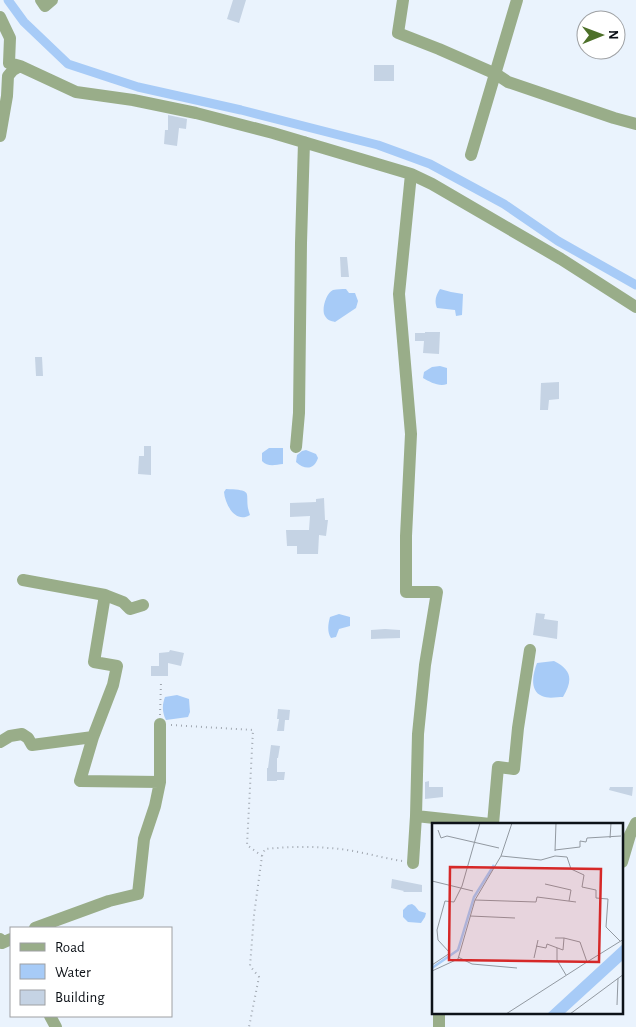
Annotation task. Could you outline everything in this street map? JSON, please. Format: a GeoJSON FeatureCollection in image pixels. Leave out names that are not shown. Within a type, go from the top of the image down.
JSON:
{"type":"FeatureCollection","features":[{"type":"Feature","properties":{"kind":"street"},"geometry":{"type":"LineString","coordinates":[[41,0],[45,6],[52,0]]}},
{"type":"Feature","properties":{"kind":"street"},"geometry":{"type":"LineString","coordinates":[[403,0],[398,33],[496,74],[508,82],[636,124]]}},
{"type":"Feature","properties":{"kind":"street"},"geometry":{"type":"LineString","coordinates":[[472,155],[518,0]]}},
{"type":"Feature","properties":{"kind":"street"},"geometry":{"type":"LineString","coordinates":[[0,17],[10,38],[9,63],[20,66],[76,92],[133,100],[196,113],[304,142],[410,174],[432,184],[561,259],[636,307]]}},
{"type":"Feature","properties":{"kind":"street"},"geometry":{"type":"LineString","coordinates":[[0,136],[7,96],[8,76],[20,66]]}},
{"type":"Feature","properties":{"kind":"street"},"geometry":{"type":"LineString","coordinates":[[296,448],[299,404],[304,142]]}},
{"type":"Feature","properties":{"kind":"street"},"geometry":{"type":"LineString","coordinates":[[410,174],[399,294],[411,434],[406,536],[406,592],[437,592],[418,734],[413,862]]}},
{"type":"Feature","properties":{"kind":"street"},"geometry":{"type":"LineString","coordinates":[[23,580],[105,595],[123,602],[130,609],[143,605]]}},
{"type":"Feature","properties":{"kind":"street"},"geometry":{"type":"LineString","coordinates":[[105,595],[94,662],[116,666],[112,685],[93,737],[80,781],[160,782]]}},
{"type":"Feature","properties":{"kind":"street"},"geometry":{"type":"LineString","coordinates":[[492,823],[498,767],[514,770],[518,728],[530,650]]}},
{"type":"Feature","properties":{"kind":"street"},"geometry":{"type":"LineString","coordinates":[[38,927],[109,901],[138,894],[144,839],[155,806],[160,782],[160,724]]}},
{"type":"Feature","properties":{"kind":"street"},"geometry":{"type":"LineString","coordinates":[[0,742],[10,736],[22,734],[28,738],[32,745],[93,737]]}},
{"type":"Feature","properties":{"kind":"street"},"geometry":{"type":"LineString","coordinates":[[416,816],[482,823]]}},
{"type":"Feature","properties":{"kind":"street"},"geometry":{"type":"LineString","coordinates":[[624,855],[636,823]]}},
{"type":"Feature","properties":{"kind":"street"},"geometry":{"type":"LineString","coordinates":[[439,1014],[439,1027]]}},
{"type":"Feature","properties":{"kind":"path"},"geometry":{"type":"LineString","coordinates":[[161,682],[160,724],[253,730],[247,845],[262,856]]}},
{"type":"Feature","properties":{"kind":"path"},"geometry":{"type":"LineString","coordinates":[[249,1027],[259,977],[250,966],[254,915],[262,856],[265,849],[329,848],[413,862]]}},
{"type":"Feature","properties":{"kind":"water"},"geometry":{"type":"Polygon","coordinates":[[[346,289],[349,293],[355,293],[358,301],[356,308],[335,322],[329,320],[324,313],[326,298],[333,290],[346,289]]]}},
{"type":"Feature","properties":{"kind":"water"},"geometry":{"type":"Polygon","coordinates":[[[440,289],[463,294],[462,315],[456,316],[455,310],[437,308],[436,298],[440,289]]]}},
{"type":"Feature","properties":{"kind":"water"},"geometry":{"type":"Polygon","coordinates":[[[440,366],[447,368],[447,384],[438,384],[423,378],[424,372],[432,367],[440,366]]]}},
{"type":"Feature","properties":{"kind":"water"},"geometry":{"type":"Polygon","coordinates":[[[269,448],[283,448],[283,464],[269,465],[262,461],[262,453],[269,448]]]}},
{"type":"Feature","properties":{"kind":"water"},"geometry":{"type":"Polygon","coordinates":[[[306,450],[316,454],[318,458],[314,465],[309,468],[296,462],[297,455],[306,450]]]}},
{"type":"Feature","properties":{"kind":"water"},"geometry":{"type":"Polygon","coordinates":[[[226,489],[246,492],[250,515],[240,517],[235,515],[225,497],[224,492],[226,489]]]}},
{"type":"Feature","properties":{"kind":"water"},"geometry":{"type":"Polygon","coordinates":[[[339,614],[350,617],[350,626],[339,629],[336,637],[331,638],[328,628],[330,617],[339,614]]]}},
{"type":"Feature","properties":{"kind":"water"},"geometry":{"type":"Polygon","coordinates":[[[554,661],[560,664],[567,672],[569,676],[568,685],[563,697],[544,697],[535,690],[534,672],[537,663],[554,661]]]}},
{"type":"Feature","properties":{"kind":"water"},"geometry":{"type":"Polygon","coordinates":[[[177,695],[189,699],[190,712],[188,717],[166,720],[163,709],[165,697],[177,695]]]}},
{"type":"Feature","properties":{"kind":"water"},"geometry":{"type":"Polygon","coordinates":[[[412,904],[419,911],[426,913],[421,923],[408,922],[403,917],[403,910],[412,904]]]}},
{"type":"Feature","properties":{"kind":"building"},"geometry":{"type":"Polygon","coordinates":[[[233,0],[246,0],[239,23],[227,19],[233,0]]]}},
{"type":"Feature","properties":{"kind":"building"},"geometry":{"type":"Polygon","coordinates":[[[374,65],[394,65],[394,81],[374,81],[374,65]]]}},
{"type":"Feature","properties":{"kind":"building"},"geometry":{"type":"Polygon","coordinates":[[[168,115],[187,119],[186,129],[179,128],[177,146],[164,144],[165,130],[168,130],[168,115]]]}},
{"type":"Feature","properties":{"kind":"building"},"geometry":{"type":"Polygon","coordinates":[[[340,257],[347,257],[349,277],[341,277],[340,257]]]}},
{"type":"Feature","properties":{"kind":"building"},"geometry":{"type":"Polygon","coordinates":[[[440,332],[439,354],[423,353],[424,341],[415,341],[415,333],[440,332]]]}},
{"type":"Feature","properties":{"kind":"building"},"geometry":{"type":"Polygon","coordinates":[[[35,357],[42,357],[43,376],[36,376],[35,357]]]}},
{"type":"Feature","properties":{"kind":"building"},"geometry":{"type":"Polygon","coordinates":[[[559,382],[559,399],[549,400],[548,410],[540,410],[541,383],[559,382]]]}},
{"type":"Feature","properties":{"kind":"building"},"geometry":{"type":"Polygon","coordinates":[[[144,446],[151,446],[151,475],[138,474],[139,456],[144,456],[144,446]]]}},
{"type":"Feature","properties":{"kind":"building"},"geometry":{"type":"Polygon","coordinates":[[[324,498],[325,520],[328,520],[326,536],[319,535],[318,554],[297,554],[297,546],[287,546],[286,530],[309,530],[310,516],[290,517],[290,503],[316,502],[316,499],[324,498]]]}},
{"type":"Feature","properties":{"kind":"building"},"geometry":{"type":"Polygon","coordinates":[[[536,613],[545,614],[544,619],[558,621],[557,639],[533,635],[536,613]]]}},
{"type":"Feature","properties":{"kind":"building"},"geometry":{"type":"Polygon","coordinates":[[[371,630],[400,630],[400,638],[371,639],[371,630]]]}},
{"type":"Feature","properties":{"kind":"building"},"geometry":{"type":"Polygon","coordinates":[[[170,650],[184,653],[181,666],[168,663],[168,676],[151,676],[151,666],[159,666],[159,653],[169,652],[170,650]]]}},
{"type":"Feature","properties":{"kind":"building"},"geometry":{"type":"Polygon","coordinates":[[[278,709],[290,710],[289,720],[285,720],[284,731],[277,731],[278,709]]]}},
{"type":"Feature","properties":{"kind":"building"},"geometry":{"type":"Polygon","coordinates":[[[271,745],[280,746],[277,758],[277,772],[285,772],[284,780],[267,781],[271,745]]]}},
{"type":"Feature","properties":{"kind":"building"},"geometry":{"type":"Polygon","coordinates":[[[429,781],[429,787],[443,787],[443,797],[425,799],[425,782],[429,781]]]}},
{"type":"Feature","properties":{"kind":"building"},"geometry":{"type":"Polygon","coordinates":[[[610,787],[633,787],[632,796],[609,790],[610,787]]]}},
{"type":"Feature","properties":{"kind":"building"},"geometry":{"type":"Polygon","coordinates":[[[392,879],[422,885],[422,892],[403,892],[391,888],[392,879]]]}},
{"type":"Feature","properties":{"kind":"waterway"},"geometry":{"type":"LineString","coordinates":[[8,0],[24,22],[68,64],[138,87],[241,110],[378,145],[430,164],[504,204],[558,241],[636,285]]}}]}
